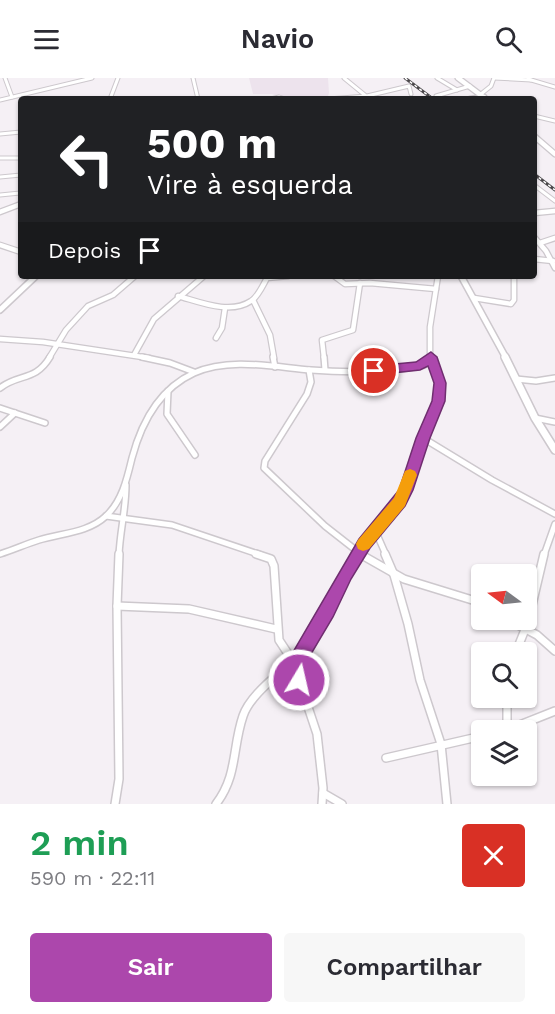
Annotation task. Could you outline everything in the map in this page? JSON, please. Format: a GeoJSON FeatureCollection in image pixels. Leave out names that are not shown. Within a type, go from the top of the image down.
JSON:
{"type":"FeatureCollection","features":[{"type":"Feature","properties":{"kind":"street"},"geometry":{"type":"LineString","coordinates":[[5,78],[12,97]]}},
{"type":"Feature","properties":{"kind":"street"},"geometry":{"type":"LineString","coordinates":[[0,100],[92,78]]}},
{"type":"Feature","properties":{"kind":"street"},"geometry":{"type":"LineString","coordinates":[[111,96],[118,78]]}},
{"type":"Feature","properties":{"kind":"street"},"geometry":{"type":"LineString","coordinates":[[193,78],[197,96]]}},
{"type":"Feature","properties":{"kind":"street"},"geometry":{"type":"LineString","coordinates":[[344,78],[366,96]]}},
{"type":"Feature","properties":{"kind":"street"},"geometry":{"type":"LineString","coordinates":[[437,78],[457,90]]}},
{"type":"Feature","properties":{"kind":"street"},"geometry":{"type":"LineString","coordinates":[[458,78],[483,96]]}},
{"type":"Feature","properties":{"kind":"street"},"geometry":{"type":"LineString","coordinates":[[485,96],[494,78],[529,79],[555,87]]}},
{"type":"Feature","properties":{"kind":"street"},"geometry":{"type":"LineString","coordinates":[[547,84],[552,79]]}},
{"type":"Feature","properties":{"kind":"street"},"geometry":{"type":"LineString","coordinates":[[375,96],[409,86],[411,94]]}},
{"type":"Feature","properties":{"kind":"street"},"geometry":{"type":"LineString","coordinates":[[436,96],[470,86]]}},
{"type":"Feature","properties":{"kind":"street"},"geometry":{"type":"LineString","coordinates":[[537,117],[555,121]]}},
{"type":"Feature","properties":{"kind":"street"},"geometry":{"type":"LineString","coordinates":[[0,134],[18,132]]}},
{"type":"Feature","properties":{"kind":"street"},"geometry":{"type":"LineString","coordinates":[[537,139],[555,154]]}},
{"type":"Feature","properties":{"kind":"street"},"geometry":{"type":"LineString","coordinates":[[0,158],[18,160]]}},
{"type":"Feature","properties":{"kind":"street"},"geometry":{"type":"LineString","coordinates":[[0,177],[18,175]]}},
{"type":"Feature","properties":{"kind":"street"},"geometry":{"type":"LineString","coordinates":[[537,187],[555,201]]}},
{"type":"Feature","properties":{"kind":"street"},"geometry":{"type":"LineString","coordinates":[[0,195],[18,194]]}},
{"type":"Feature","properties":{"kind":"street"},"geometry":{"type":"LineString","coordinates":[[0,212],[18,206]]}},
{"type":"Feature","properties":{"kind":"street"},"geometry":{"type":"LineString","coordinates":[[537,213],[555,211]]}},
{"type":"Feature","properties":{"kind":"street"},"geometry":{"type":"LineString","coordinates":[[540,243],[555,238]]}},
{"type":"Feature","properties":{"kind":"street"},"geometry":{"type":"LineString","coordinates":[[537,240],[553,261],[555,268]]}},
{"type":"Feature","properties":{"kind":"street"},"geometry":{"type":"LineString","coordinates":[[0,245],[18,251]]}},
{"type":"Feature","properties":{"kind":"street"},"geometry":{"type":"LineString","coordinates":[[537,259],[553,261]]}},
{"type":"Feature","properties":{"kind":"street"},"geometry":{"type":"LineString","coordinates":[[0,310],[33,279]]}},
{"type":"Feature","properties":{"kind":"street"},"geometry":{"type":"LineString","coordinates":[[0,388],[10,380],[30,377],[46,363],[56,344],[88,306],[113,295],[132,279]]}},
{"type":"Feature","properties":{"kind":"street"},"geometry":{"type":"LineString","coordinates":[[134,355],[150,324],[178,296],[200,279]]}},
{"type":"Feature","properties":{"kind":"street"},"geometry":{"type":"LineString","coordinates":[[178,296],[225,308],[253,300],[266,279]]}},
{"type":"Feature","properties":{"kind":"street"},"geometry":{"type":"LineString","coordinates":[[338,279],[345,284],[360,283],[436,289]]}},
{"type":"Feature","properties":{"kind":"street"},"geometry":{"type":"LineString","coordinates":[[322,804],[317,734],[299,680],[299,658],[357,553],[400,502],[440,393],[440,383],[431,357],[430,327],[438,279]]}},
{"type":"Feature","properties":{"kind":"street"},"geometry":{"type":"LineString","coordinates":[[463,279],[535,418],[555,450]]}},
{"type":"Feature","properties":{"kind":"street"},"geometry":{"type":"LineString","coordinates":[[474,298],[511,304],[514,300],[514,279]]}},
{"type":"Feature","properties":{"kind":"street"},"geometry":{"type":"LineString","coordinates":[[325,370],[322,340],[353,330],[360,283]]}},
{"type":"Feature","properties":{"kind":"street"},"geometry":{"type":"LineString","coordinates":[[253,300],[270,335],[275,367]]}},
{"type":"Feature","properties":{"kind":"street"},"geometry":{"type":"LineString","coordinates":[[216,338],[222,328],[225,308]]}},
{"type":"Feature","properties":{"kind":"street"},"geometry":{"type":"LineString","coordinates":[[0,339],[134,355],[170,363],[194,372]]}},
{"type":"Feature","properties":{"kind":"street"},"geometry":{"type":"LineString","coordinates":[[0,554],[42,539],[83,530],[106,516],[116,504],[126,481],[146,419],[168,391],[194,372],[221,366],[309,370],[394,370],[424,364],[431,357]]}},
{"type":"Feature","properties":{"kind":"street"},"geometry":{"type":"LineString","coordinates":[[309,370],[311,382],[308,394],[265,461],[264,468],[312,517],[357,553],[394,575],[471,600]]}},
{"type":"Feature","properties":{"kind":"street"},"geometry":{"type":"LineString","coordinates":[[516,379],[536,381],[555,378]]}},
{"type":"Feature","properties":{"kind":"street"},"geometry":{"type":"LineString","coordinates":[[164,399],[167,414],[195,455]]}},
{"type":"Feature","properties":{"kind":"street"},"geometry":{"type":"LineString","coordinates":[[0,408],[45,423]]}},
{"type":"Feature","properties":{"kind":"street"},"geometry":{"type":"LineString","coordinates":[[0,428],[15,412]]}},
{"type":"Feature","properties":{"kind":"street"},"geometry":{"type":"LineString","coordinates":[[535,418],[554,421]]}},
{"type":"Feature","properties":{"kind":"street"},"geometry":{"type":"LineString","coordinates":[[423,438],[492,480],[555,514]]}},
{"type":"Feature","properties":{"kind":"street"},"geometry":{"type":"LineString","coordinates":[[115,804],[119,779],[117,606],[122,519],[126,509],[126,481]]}},
{"type":"Feature","properties":{"kind":"street"},"geometry":{"type":"LineString","coordinates":[[106,516],[172,525],[271,559],[274,566],[276,629],[279,640],[298,669]]}},
{"type":"Feature","properties":{"kind":"street"},"geometry":{"type":"LineString","coordinates":[[537,581],[555,524]]}},
{"type":"Feature","properties":{"kind":"street"},"geometry":{"type":"LineString","coordinates":[[375,530],[394,575],[420,680],[441,744],[447,804]]}},
{"type":"Feature","properties":{"kind":"street"},"geometry":{"type":"LineString","coordinates":[[117,606],[189,609],[276,629]]}},
{"type":"Feature","properties":{"kind":"street"},"geometry":{"type":"LineString","coordinates":[[528,630],[555,651]]}},
{"type":"Feature","properties":{"kind":"street"},"geometry":{"type":"LineString","coordinates":[[216,804],[225,792],[233,771],[243,715],[252,701],[292,661]]}},
{"type":"Feature","properties":{"kind":"street"},"geometry":{"type":"LineString","coordinates":[[507,708],[507,730],[555,711]]}},
{"type":"Feature","properties":{"kind":"street"},"geometry":{"type":"LineString","coordinates":[[386,758],[471,738]]}},
{"type":"Feature","properties":{"kind":"street"},"geometry":{"type":"LineString","coordinates":[[323,793],[342,804]]}},
{"type":"Feature","properties":{"kind":"shaded area"},"geometry":{"type":"Polygon","coordinates":[[[249,78],[328,78],[328,96],[253,94],[249,78]]]}},
{"type":"Feature","properties":{"kind":"railway"},"geometry":{"type":"LineString","coordinates":[[405,78],[429,96]]}},
{"type":"Feature","properties":{"kind":"railway"},"geometry":{"type":"LineString","coordinates":[[537,176],[555,190]]}},
{"type":"Feature","properties":{"kind":"slow traffic"},"geometry":{"type":"LineString","coordinates":[[363,544],[400,502],[410,475]]}},
{"type":"Feature","properties":{"kind":"route"},"geometry":{"type":"LineString","coordinates":[[299,680],[299,658],[327,612],[345,574],[364,543],[400,502],[439,401],[440,383],[431,357],[420,366],[374,371]]}}]}
